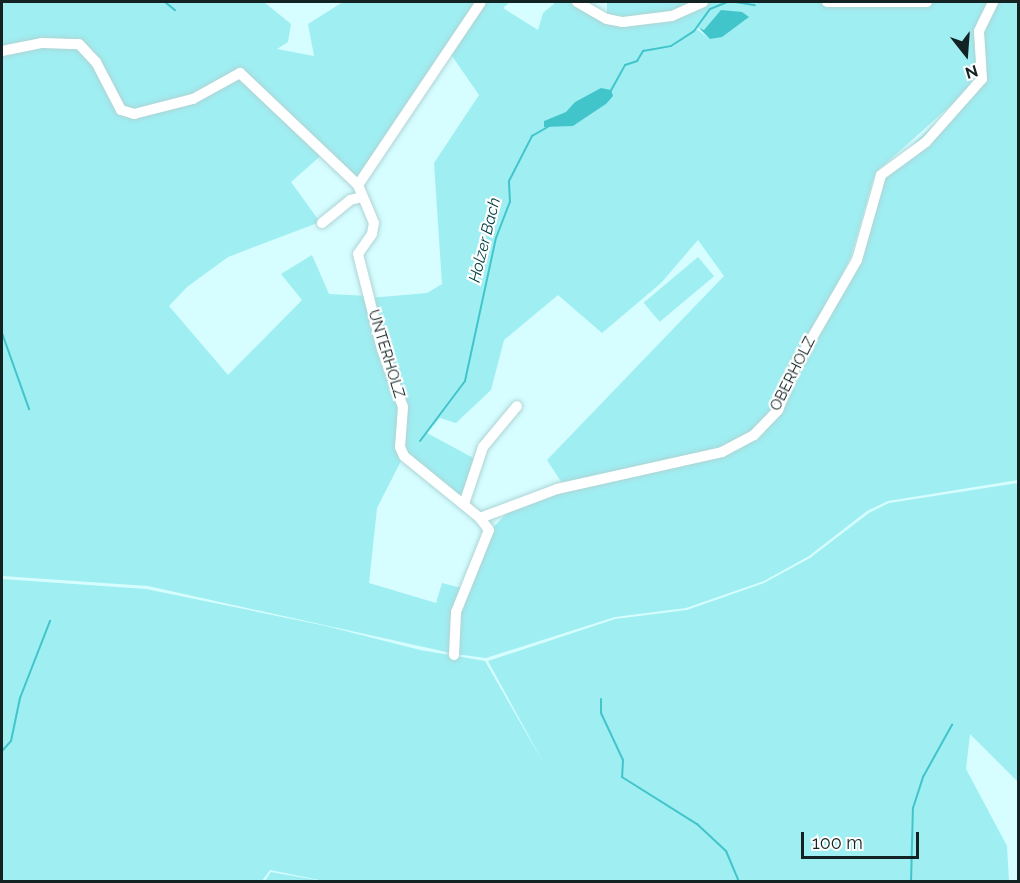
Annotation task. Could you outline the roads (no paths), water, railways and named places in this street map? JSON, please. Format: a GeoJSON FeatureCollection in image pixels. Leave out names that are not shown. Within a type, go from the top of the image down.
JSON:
{"type":"FeatureCollection","features":[{"type":"Feature","properties":{"kind":"street"},"geometry":{"type":"LineString","coordinates":[[2,51],[42,43],[80,44],[96,62],[121,110],[134,114],[193,99],[240,73],[358,185],[480,2]]}},
{"type":"Feature","properties":{"kind":"street"},"geometry":{"type":"LineString","coordinates":[[577,2],[607,19],[623,22],[672,16],[703,2]]}},
{"type":"Feature","properties":{"kind":"street"},"geometry":{"type":"LineString","coordinates":[[827,2],[927,2]]}},
{"type":"Feature","properties":{"kind":"street","name":"OBERHOLZ"},"geometry":{"type":"LineString","coordinates":[[480,518],[558,489],[722,452],[754,435],[778,410],[794,369],[857,260],[881,175],[926,141],[982,79],[979,31],[993,2]]}},
{"type":"Feature","properties":{"kind":"street","name":"UNTERHOLZ"},"geometry":{"type":"LineString","coordinates":[[358,185],[374,223],[372,234],[358,254],[382,349],[403,407],[400,447],[404,456],[480,518]]}},
{"type":"Feature","properties":{"kind":"street"},"geometry":{"type":"LineString","coordinates":[[322,223],[350,200],[362,197]]}},
{"type":"Feature","properties":{"kind":"street"},"geometry":{"type":"LineString","coordinates":[[464,504],[483,447],[517,406]]}},
{"type":"Feature","properties":{"kind":"street"},"geometry":{"type":"LineString","coordinates":[[454,655],[453,621],[489,530],[480,518]]}},
{"type":"Feature","properties":{"kind":"waterway"},"geometry":{"type":"LineString","coordinates":[[165,2],[175,10]]}},
{"type":"Feature","properties":{"kind":"waterway","name":"Holzer Bach"},"geometry":{"type":"LineString","coordinates":[[609,94],[625,65],[637,61],[643,51],[671,46],[694,31],[710,9],[727,2]]}},
{"type":"Feature","properties":{"kind":"waterway","name":"Holzer Bach"},"geometry":{"type":"LineString","coordinates":[[735,2],[755,5]]}},
{"type":"Feature","properties":{"kind":"waterway","name":"Holzer Bach"},"geometry":{"type":"LineString","coordinates":[[420,441],[465,381],[496,238],[510,202],[509,181],[532,136],[549,126]]}},
{"type":"Feature","properties":{"kind":"waterway"},"geometry":{"type":"LineString","coordinates":[[2,333],[29,409]]}},
{"type":"Feature","properties":{"kind":"waterway"},"geometry":{"type":"LineString","coordinates":[[2,751],[11,741],[20,698],[50,621]]}},
{"type":"Feature","properties":{"kind":"waterway"},"geometry":{"type":"LineString","coordinates":[[601,699],[601,713],[623,760],[622,777],[697,824],[726,851],[739,882]]}},
{"type":"Feature","properties":{"kind":"waterway"},"geometry":{"type":"LineString","coordinates":[[911,882],[913,808],[923,777],[952,725]]}}]}
